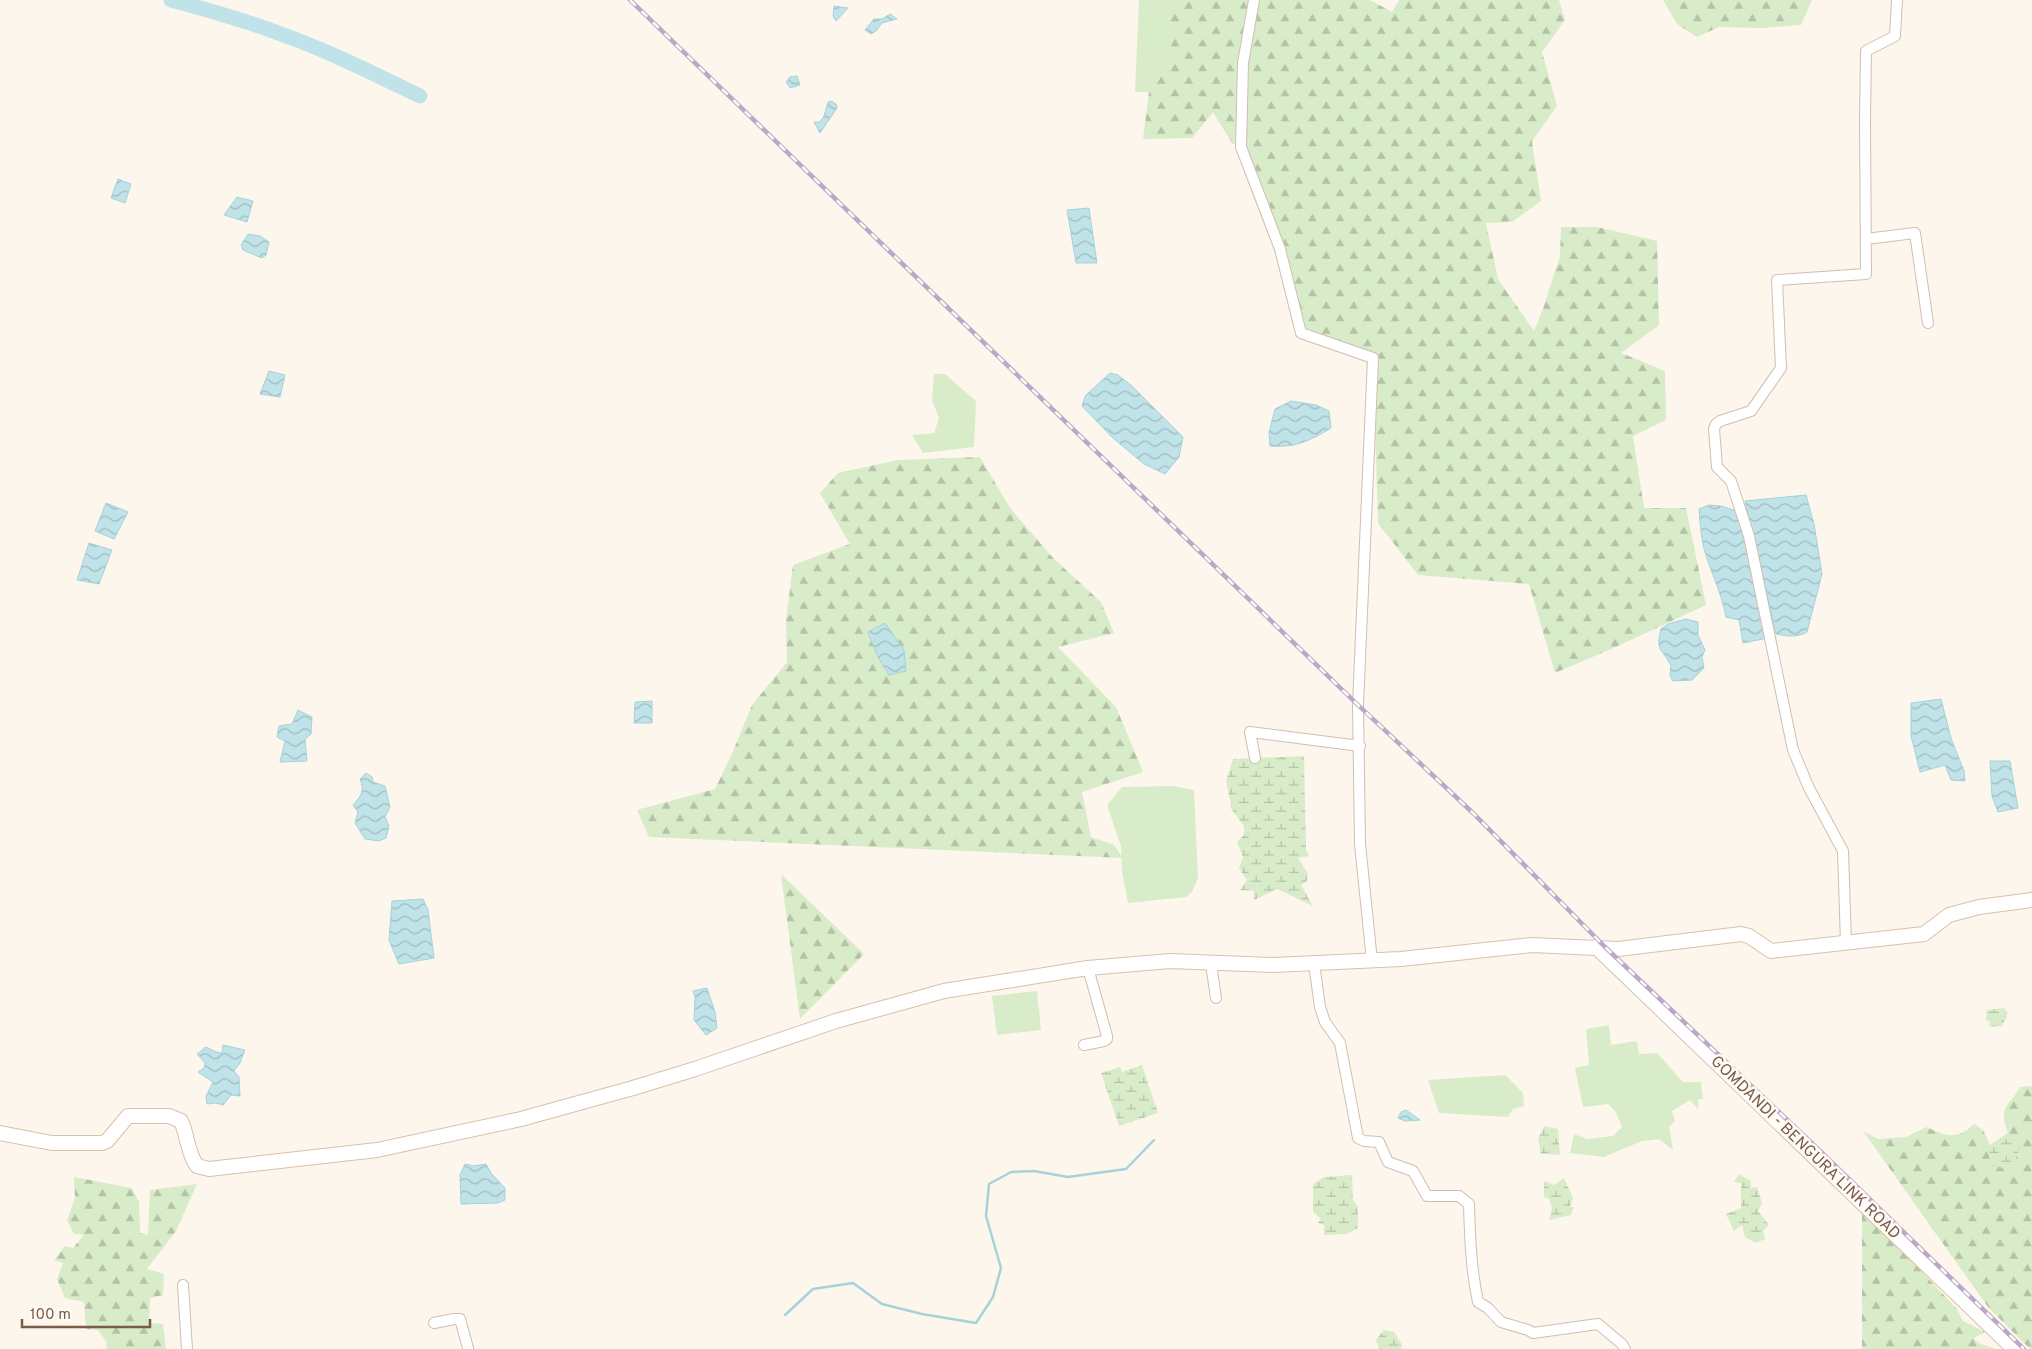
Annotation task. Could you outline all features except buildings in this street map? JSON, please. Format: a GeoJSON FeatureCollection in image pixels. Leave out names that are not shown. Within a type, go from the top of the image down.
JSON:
{"type":"FeatureCollection","features":[{"type":"Feature","properties":{"kind":"main road"},"geometry":{"type":"LineString","coordinates":[[0,1133],[52,1143],[102,1144],[107,1141],[128,1116],[169,1116],[182,1121],[190,1156],[197,1166],[209,1169],[377,1150],[521,1119],[633,1088],[836,1021],[944,991],[1088,968],[1170,961],[1274,965],[1372,961],[1532,945],[1618,949],[1741,934],[1771,951],[1924,934],[1949,915],[1979,907],[2032,900]]}},
{"type":"Feature","properties":{"kind":"main road","name":"GOMDANDI - BENGURA LINK ROAD"},"geometry":{"type":"LineString","coordinates":[[1596,947],[2014,1349]]}},
{"type":"Feature","properties":{"kind":"street"},"geometry":{"type":"LineString","coordinates":[[1254,0],[1243,63],[1240,147],[1280,249],[1301,333],[1373,358],[1358,706],[1360,844],[1372,961]]}},
{"type":"Feature","properties":{"kind":"street"},"geometry":{"type":"LineString","coordinates":[[1846,943],[1843,851],[1809,788],[1792,750],[1749,536],[1731,481],[1717,467],[1714,429],[1720,421],[1751,411],[1781,368],[1777,280],[1866,274],[1866,51],[1895,36],[1897,0]]}},
{"type":"Feature","properties":{"kind":"street"},"geometry":{"type":"LineString","coordinates":[[1866,239],[1915,233],[1928,323]]}},
{"type":"Feature","properties":{"kind":"street"},"geometry":{"type":"LineString","coordinates":[[1255,758],[1250,732],[1360,746]]}},
{"type":"Feature","properties":{"kind":"street"},"geometry":{"type":"LineString","coordinates":[[1314,963],[1320,1007],[1325,1022],[1340,1043],[1358,1138],[1364,1141],[1379,1142],[1388,1162],[1413,1171],[1427,1196],[1459,1196],[1469,1204],[1469,1242],[1473,1279],[1478,1302],[1488,1308],[1501,1322],[1533,1333],[1598,1324],[1622,1344],[1625,1349]]}},
{"type":"Feature","properties":{"kind":"street"},"geometry":{"type":"LineString","coordinates":[[1211,964],[1216,998]]}},
{"type":"Feature","properties":{"kind":"street"},"geometry":{"type":"LineString","coordinates":[[1084,1045],[1104,1041],[1107,1036],[1088,968]]}},
{"type":"Feature","properties":{"kind":"street"},"geometry":{"type":"LineString","coordinates":[[183,1285],[187,1349]]}},
{"type":"Feature","properties":{"kind":"street"},"geometry":{"type":"LineString","coordinates":[[434,1323],[454,1318],[460,1319],[468,1348]]}},
{"type":"Feature","properties":{"kind":"green space"},"geometry":{"type":"Polygon","coordinates":[[[1139,0],[1164,0],[1173,37],[1166,69],[1149,92],[1135,92],[1139,0]]]}},
{"type":"Feature","properties":{"kind":"green space"},"geometry":{"type":"Polygon","coordinates":[[[1164,0],[1370,0],[1392,12],[1399,0],[1559,0],[1565,20],[1542,52],[1557,106],[1532,141],[1541,201],[1512,222],[1486,223],[1498,279],[1534,331],[1560,256],[1561,227],[1597,227],[1657,241],[1659,325],[1621,353],[1665,371],[1666,420],[1633,436],[1644,508],[1686,508],[1706,605],[1555,673],[1529,584],[1418,575],[1378,523],[1373,359],[1301,333],[1241,147],[1232,143],[1213,112],[1192,138],[1143,139],[1149,92],[1166,69],[1173,37],[1164,0]]]}},
{"type":"Feature","properties":{"kind":"green space"},"geometry":{"type":"Polygon","coordinates":[[[1663,0],[1812,0],[1801,25],[1761,28],[1719,27],[1697,37],[1677,24],[1663,0]]]}},
{"type":"Feature","properties":{"kind":"green space"},"geometry":{"type":"Polygon","coordinates":[[[934,374],[945,374],[976,401],[974,447],[923,453],[912,435],[934,433],[939,418],[932,400],[934,374]]]}},
{"type":"Feature","properties":{"kind":"green space"},"geometry":{"type":"Polygon","coordinates":[[[980,457],[1010,508],[1054,559],[1101,602],[1114,633],[1058,647],[1116,707],[1143,772],[1082,792],[1091,837],[1114,845],[1123,858],[649,837],[637,810],[715,789],[752,705],[787,662],[786,621],[793,565],[850,544],[820,493],[838,473],[898,460],[980,457]]]}},
{"type":"Feature","properties":{"kind":"green space"},"geometry":{"type":"Polygon","coordinates":[[[1304,756],[1306,850],[1309,856],[1298,858],[1308,874],[1307,881],[1301,885],[1313,906],[1277,889],[1254,900],[1254,891],[1240,890],[1247,880],[1239,868],[1243,857],[1237,842],[1244,835],[1244,826],[1232,810],[1226,781],[1233,759],[1304,756]]]}},
{"type":"Feature","properties":{"kind":"green space"},"geometry":{"type":"Polygon","coordinates":[[[1173,786],[1194,790],[1198,878],[1192,892],[1186,897],[1128,903],[1122,871],[1121,846],[1107,805],[1122,787],[1173,786]]]}},
{"type":"Feature","properties":{"kind":"green space"},"geometry":{"type":"Polygon","coordinates":[[[781,874],[864,954],[800,1019],[781,874]]]}},
{"type":"Feature","properties":{"kind":"green space"},"geometry":{"type":"Polygon","coordinates":[[[1037,991],[1041,1030],[997,1035],[992,996],[1037,991]]]}},
{"type":"Feature","properties":{"kind":"green space"},"geometry":{"type":"Polygon","coordinates":[[[2004,1008],[2008,1013],[2002,1026],[1989,1027],[1990,1020],[1986,1021],[1987,1010],[2004,1008]]]}},
{"type":"Feature","properties":{"kind":"green space"},"geometry":{"type":"Polygon","coordinates":[[[1609,1025],[1611,1045],[1637,1041],[1639,1054],[1657,1053],[1683,1082],[1701,1082],[1703,1099],[1698,1099],[1698,1109],[1690,1100],[1672,1111],[1675,1121],[1669,1127],[1673,1150],[1659,1139],[1642,1141],[1604,1157],[1570,1153],[1574,1134],[1587,1139],[1613,1136],[1622,1127],[1616,1112],[1608,1104],[1583,1107],[1575,1068],[1589,1065],[1586,1029],[1609,1025]]]}},
{"type":"Feature","properties":{"kind":"green space"},"geometry":{"type":"Polygon","coordinates":[[[1142,1065],[1158,1113],[1119,1126],[1101,1073],[1120,1067],[1122,1072],[1142,1065]]]}},
{"type":"Feature","properties":{"kind":"green space"},"geometry":{"type":"Polygon","coordinates":[[[1505,1075],[1523,1093],[1524,1106],[1513,1109],[1508,1117],[1439,1113],[1428,1080],[1505,1075]]]}},
{"type":"Feature","properties":{"kind":"green space"},"geometry":{"type":"Polygon","coordinates":[[[2032,1086],[2032,1349],[2030,1349],[1988,1307],[1863,1131],[1878,1139],[1906,1137],[1927,1127],[1946,1135],[1957,1135],[1974,1124],[1983,1130],[1990,1145],[2008,1133],[2004,1112],[2020,1087],[2032,1086]]]}},
{"type":"Feature","properties":{"kind":"green space"},"geometry":{"type":"Polygon","coordinates":[[[1544,1126],[1558,1129],[1560,1155],[1541,1154],[1538,1139],[1544,1126]]]}},
{"type":"Feature","properties":{"kind":"green space"},"geometry":{"type":"Polygon","coordinates":[[[2003,1138],[2014,1142],[2019,1148],[2014,1165],[2004,1168],[1989,1165],[1990,1145],[2003,1138]]]}},
{"type":"Feature","properties":{"kind":"green space"},"geometry":{"type":"Polygon","coordinates":[[[1739,1174],[1751,1181],[1751,1188],[1757,1187],[1762,1203],[1758,1211],[1769,1225],[1763,1231],[1765,1239],[1756,1243],[1745,1237],[1742,1225],[1734,1231],[1726,1214],[1741,1208],[1741,1183],[1734,1182],[1739,1174]]]}},
{"type":"Feature","properties":{"kind":"green space"},"geometry":{"type":"Polygon","coordinates":[[[1352,1175],[1353,1200],[1358,1207],[1358,1228],[1346,1234],[1324,1235],[1324,1225],[1318,1223],[1321,1219],[1313,1212],[1313,1184],[1324,1177],[1352,1175]]]}},
{"type":"Feature","properties":{"kind":"green space"},"geometry":{"type":"Polygon","coordinates":[[[74,1177],[132,1188],[139,1202],[140,1233],[148,1235],[150,1190],[197,1184],[176,1231],[147,1269],[164,1274],[163,1295],[150,1298],[149,1323],[163,1324],[166,1349],[106,1349],[107,1343],[98,1330],[86,1329],[84,1302],[65,1298],[57,1279],[63,1263],[54,1260],[65,1246],[73,1248],[84,1235],[74,1234],[67,1220],[75,1198],[74,1177]]]}},
{"type":"Feature","properties":{"kind":"green space"},"geometry":{"type":"Polygon","coordinates":[[[1564,1178],[1573,1198],[1570,1207],[1574,1207],[1571,1215],[1549,1220],[1552,1208],[1549,1199],[1544,1197],[1544,1181],[1554,1185],[1564,1178]]]}},
{"type":"Feature","properties":{"kind":"green space"},"geometry":{"type":"Polygon","coordinates":[[[1862,1208],[1957,1309],[1963,1321],[1985,1332],[1974,1338],[1978,1343],[1996,1349],[1862,1349],[1862,1208]]]}},
{"type":"Feature","properties":{"kind":"green space"},"geometry":{"type":"Polygon","coordinates":[[[1384,1330],[1394,1332],[1402,1345],[1401,1349],[1379,1349],[1376,1340],[1384,1330]]]}},
{"type":"Feature","properties":{"kind":"water"},"geometry":{"type":"Polygon","coordinates":[[[834,6],[848,8],[836,21],[833,16],[834,6]]]}},
{"type":"Feature","properties":{"kind":"water"},"geometry":{"type":"Polygon","coordinates":[[[890,14],[897,19],[882,23],[871,34],[865,30],[874,19],[882,19],[890,14]]]}},
{"type":"Feature","properties":{"kind":"water"},"geometry":{"type":"Polygon","coordinates":[[[797,76],[800,85],[790,88],[786,82],[790,77],[797,76]]]}},
{"type":"Feature","properties":{"kind":"water"},"geometry":{"type":"Polygon","coordinates":[[[831,101],[836,104],[837,108],[820,133],[814,122],[820,122],[828,102],[831,101]]]}},
{"type":"Feature","properties":{"kind":"water"},"geometry":{"type":"Polygon","coordinates":[[[118,179],[131,184],[125,203],[111,198],[118,179]]]}},
{"type":"Feature","properties":{"kind":"water"},"geometry":{"type":"Polygon","coordinates":[[[237,197],[253,201],[247,222],[224,215],[237,197]]]}},
{"type":"Feature","properties":{"kind":"water"},"geometry":{"type":"Polygon","coordinates":[[[1089,208],[1097,263],[1076,263],[1067,210],[1089,208]]]}},
{"type":"Feature","properties":{"kind":"water"},"geometry":{"type":"Polygon","coordinates":[[[248,234],[260,236],[269,242],[266,255],[262,258],[243,250],[241,245],[248,234]]]}},
{"type":"Feature","properties":{"kind":"water"},"geometry":{"type":"Polygon","coordinates":[[[269,371],[285,375],[280,397],[260,394],[269,371]]]}},
{"type":"Feature","properties":{"kind":"water"},"geometry":{"type":"Polygon","coordinates":[[[1110,373],[1118,375],[1132,386],[1183,437],[1179,457],[1165,474],[1144,464],[1113,438],[1082,406],[1085,396],[1110,373]]]}},
{"type":"Feature","properties":{"kind":"water"},"geometry":{"type":"Polygon","coordinates":[[[1291,401],[1316,405],[1329,411],[1331,428],[1302,443],[1287,446],[1270,446],[1269,432],[1275,409],[1291,401]]]}},
{"type":"Feature","properties":{"kind":"water"},"geometry":{"type":"Polygon","coordinates":[[[1806,495],[1814,524],[1822,574],[1807,632],[1795,636],[1776,634],[1745,501],[1806,495]]]}},
{"type":"Feature","properties":{"kind":"water"},"geometry":{"type":"Polygon","coordinates":[[[106,503],[128,512],[114,539],[95,531],[106,503]]]}},
{"type":"Feature","properties":{"kind":"water"},"geometry":{"type":"Polygon","coordinates":[[[1709,505],[1721,506],[1737,511],[1768,638],[1743,643],[1739,620],[1726,617],[1702,539],[1699,509],[1709,505]]]}},
{"type":"Feature","properties":{"kind":"water"},"geometry":{"type":"Polygon","coordinates":[[[89,543],[112,550],[99,584],[77,580],[89,543]]]}},
{"type":"Feature","properties":{"kind":"water"},"geometry":{"type":"Polygon","coordinates":[[[1686,619],[1698,622],[1698,635],[1705,650],[1702,657],[1704,668],[1692,680],[1673,681],[1670,676],[1671,666],[1659,647],[1659,637],[1661,629],[1668,624],[1686,619]]]}},
{"type":"Feature","properties":{"kind":"water"},"geometry":{"type":"Polygon","coordinates":[[[885,623],[904,650],[906,671],[889,675],[878,657],[868,632],[885,623]]]}},
{"type":"Feature","properties":{"kind":"water"},"geometry":{"type":"Polygon","coordinates":[[[1941,699],[1951,738],[1964,771],[1965,781],[1951,780],[1945,765],[1920,772],[1911,736],[1911,703],[1941,699]]]}},
{"type":"Feature","properties":{"kind":"water"},"geometry":{"type":"Polygon","coordinates":[[[652,701],[652,723],[634,723],[635,702],[652,701]]]}},
{"type":"Feature","properties":{"kind":"water"},"geometry":{"type":"Polygon","coordinates":[[[298,710],[312,717],[311,734],[305,739],[307,761],[280,762],[285,741],[277,737],[279,726],[292,724],[298,710]]]}},
{"type":"Feature","properties":{"kind":"water"},"geometry":{"type":"Polygon","coordinates":[[[1990,761],[2010,761],[2018,808],[1998,812],[1992,796],[1990,761]]]}},
{"type":"Feature","properties":{"kind":"water"},"geometry":{"type":"Polygon","coordinates":[[[366,773],[372,777],[373,782],[385,786],[390,807],[385,817],[389,826],[386,838],[379,841],[365,839],[355,823],[358,812],[353,805],[361,793],[360,779],[366,773]]]}},
{"type":"Feature","properties":{"kind":"water"},"geometry":{"type":"Polygon","coordinates":[[[423,899],[428,910],[434,958],[399,964],[389,940],[392,901],[423,899]]]}},
{"type":"Feature","properties":{"kind":"water"},"geometry":{"type":"Polygon","coordinates":[[[707,988],[715,1012],[717,1028],[706,1035],[694,1020],[695,997],[693,991],[707,988]]]}},
{"type":"Feature","properties":{"kind":"water"},"geometry":{"type":"Polygon","coordinates":[[[223,1045],[245,1050],[240,1063],[234,1071],[239,1077],[240,1096],[231,1095],[223,1105],[216,1103],[207,1104],[206,1096],[213,1082],[198,1072],[204,1068],[205,1063],[197,1054],[206,1047],[222,1053],[223,1045]]]}},
{"type":"Feature","properties":{"kind":"water"},"geometry":{"type":"Polygon","coordinates":[[[1406,1110],[1420,1120],[1405,1121],[1398,1118],[1401,1112],[1406,1110]]]}},
{"type":"Feature","properties":{"kind":"water"},"geometry":{"type":"Polygon","coordinates":[[[465,1164],[474,1166],[486,1164],[491,1173],[505,1188],[505,1200],[498,1203],[461,1204],[460,1175],[465,1164]]]}},
{"type":"Feature","properties":{"kind":"waterway"},"geometry":{"type":"LineString","coordinates":[[171,0],[213,11],[299,41],[420,96]]}},
{"type":"Feature","properties":{"kind":"waterway"},"geometry":{"type":"LineString","coordinates":[[785,1315],[813,1289],[853,1283],[882,1304],[922,1314],[976,1323],[993,1297],[1001,1268],[986,1216],[989,1184],[1011,1172],[1034,1171],[1068,1177],[1126,1169],[1154,1140]]}},
{"type":"Feature","properties":{"kind":"railway"},"geometry":{"type":"LineString","coordinates":[[630,0],[1358,705],[1473,813],[1605,947],[1819,1150],[2024,1349]]}}]}
